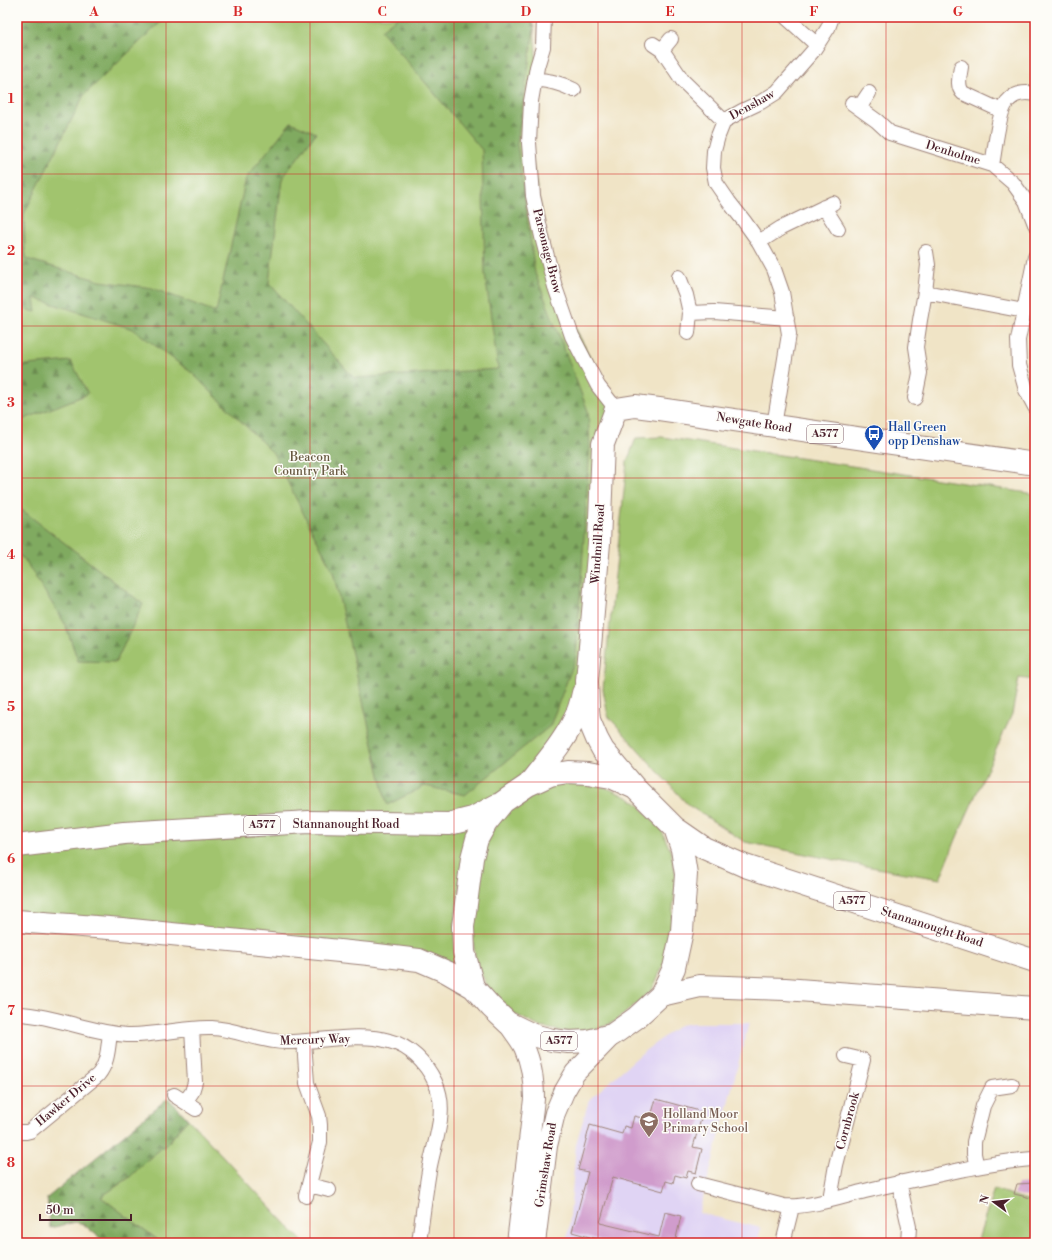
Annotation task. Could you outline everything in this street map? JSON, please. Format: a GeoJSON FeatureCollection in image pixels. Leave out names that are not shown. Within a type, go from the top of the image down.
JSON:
{"type":"FeatureCollection","features":[{"type":"Feature","properties":{"kind":"main road","name":"Newgate Road"},"geometry":{"type":"LineString","coordinates":[[616,409],[635,406],[1035,464]]}},
{"type":"Feature","properties":{"kind":"main road","name":"Windmill Road"},"geometry":{"type":"LineString","coordinates":[[528,785],[574,722],[586,681],[599,542],[603,444],[616,409]]}},
{"type":"Feature","properties":{"kind":"main road","name":"Windmill Road"},"geometry":{"type":"LineString","coordinates":[[586,681],[589,720],[594,735],[603,750],[635,788]]}},
{"type":"Feature","properties":{"kind":"main road","name":"A577"},"geometry":{"type":"LineString","coordinates":[[17,921],[122,929],[419,960],[447,972],[473,987],[508,1023],[533,1035],[552,1040],[569,1042],[588,1041],[612,1035],[636,1018],[661,995],[674,968],[682,931],[686,874],[682,848],[674,828],[635,788],[610,777],[588,773],[568,772],[550,775],[528,785],[503,802],[486,822],[477,839],[472,858],[463,927],[464,952],[473,987]]}},
{"type":"Feature","properties":{"kind":"main road","name":"Stannanought Road"},"geometry":{"type":"LineString","coordinates":[[17,846],[124,833],[309,822],[449,824],[473,818],[503,802]]}},
{"type":"Feature","properties":{"kind":"main road","name":"Stannanought Road"},"geometry":{"type":"LineString","coordinates":[[674,828],[704,848],[745,866],[1035,961]]}},
{"type":"Feature","properties":{"kind":"main road","name":"A577"},"geometry":{"type":"LineString","coordinates":[[661,995],[700,986],[785,990],[1035,1008]]}},
{"type":"Feature","properties":{"kind":"main road","name":"Grimshaw Road"},"geometry":{"type":"LineString","coordinates":[[508,1023],[524,1046],[530,1062],[534,1080],[534,1099],[517,1243]]}},
{"type":"Feature","properties":{"kind":"main road","name":"Grimshaw Road"},"geometry":{"type":"LineString","coordinates":[[536,1243],[547,1146],[550,1128],[555,1113],[564,1092],[575,1073],[612,1035]]}},
{"type":"Feature","properties":{"kind":"street","name":"Parsonage Brow"},"geometry":{"type":"LineString","coordinates":[[544,17],[543,47],[531,101],[529,143],[533,196],[555,287],[572,336],[598,386],[616,409]]}},
{"type":"Feature","properties":{"kind":"street"},"geometry":{"type":"LineString","coordinates":[[786,17],[817,44]]}},
{"type":"Feature","properties":{"kind":"street","name":"Denshaw"},"geometry":{"type":"LineString","coordinates":[[774,426],[789,334],[782,292],[774,270],[759,242],[716,183],[713,168],[714,151],[724,121],[777,92],[813,51],[828,28],[832,17]]}},
{"type":"Feature","properties":{"kind":"street"},"geometry":{"type":"LineString","coordinates":[[662,44],[683,81],[724,121]]}},
{"type":"Feature","properties":{"kind":"street"},"geometry":{"type":"LineString","coordinates":[[961,67],[959,85],[955,93],[963,93],[1002,111]]}},
{"type":"Feature","properties":{"kind":"street"},"geometry":{"type":"LineString","coordinates":[[535,79],[564,84],[575,92]]}},
{"type":"Feature","properties":{"kind":"street","name":"Denholme"},"geometry":{"type":"LineString","coordinates":[[869,93],[856,105],[890,133],[992,165],[1013,183],[1026,201],[1035,224]]}},
{"type":"Feature","properties":{"kind":"street"},"geometry":{"type":"LineString","coordinates":[[992,165],[996,137],[1002,111],[1006,102],[1016,95],[1028,93],[1035,94]]}},
{"type":"Feature","properties":{"kind":"street"},"geometry":{"type":"LineString","coordinates":[[759,242],[781,228],[829,205],[838,229]]}},
{"type":"Feature","properties":{"kind":"street"},"geometry":{"type":"LineString","coordinates":[[913,391],[920,373],[916,347],[928,266],[926,252]]}},
{"type":"Feature","properties":{"kind":"street"},"geometry":{"type":"LineString","coordinates":[[1035,257],[1018,340],[1019,365],[1026,390],[1035,407]]}},
{"type":"Feature","properties":{"kind":"street"},"geometry":{"type":"LineString","coordinates":[[679,277],[686,295],[690,313],[688,332]]}},
{"type":"Feature","properties":{"kind":"street"},"geometry":{"type":"LineString","coordinates":[[925,292],[1024,311]]}},
{"type":"Feature","properties":{"kind":"street"},"geometry":{"type":"LineString","coordinates":[[690,313],[714,312],[787,318]]}},
{"type":"Feature","properties":{"kind":"street","name":"Mercury Way"},"geometry":{"type":"LineString","coordinates":[[17,1014],[40,1017],[110,1033],[147,1035],[202,1028],[223,1029],[278,1042],[304,1042],[363,1037],[390,1041],[397,1044],[412,1053],[425,1065],[439,1092],[442,1109],[429,1169],[419,1243]]}},
{"type":"Feature","properties":{"kind":"street"},"geometry":{"type":"LineString","coordinates":[[185,1102],[192,1092],[195,1082],[192,1029]]}},
{"type":"Feature","properties":{"kind":"street","name":"Hawker Drive"},"geometry":{"type":"LineString","coordinates":[[17,1132],[30,1131],[98,1075],[106,1062],[110,1033]]}},
{"type":"Feature","properties":{"kind":"street"},"geometry":{"type":"LineString","coordinates":[[304,1042],[307,1083],[317,1109],[320,1125],[320,1142],[308,1190],[329,1190]]}},
{"type":"Feature","properties":{"kind":"street","name":"Cornbrook"},"geometry":{"type":"LineString","coordinates":[[830,1200],[836,1165],[863,1060],[846,1056]]}},
{"type":"Feature","properties":{"kind":"street"},"geometry":{"type":"LineString","coordinates":[[977,1167],[974,1154],[974,1142],[983,1106],[992,1088],[1012,1085]]}},
{"type":"Feature","properties":{"kind":"street"},"geometry":{"type":"LineString","coordinates":[[698,1184],[792,1207],[830,1200],[899,1182],[1021,1159],[1035,1159]]}},
{"type":"Feature","properties":{"kind":"street"},"geometry":{"type":"LineString","coordinates":[[899,1182],[909,1227],[908,1243]]}},
{"type":"Feature","properties":{"kind":"street"},"geometry":{"type":"LineString","coordinates":[[783,1243],[792,1207]]}},
{"type":"Feature","properties":{"kind":"shaded area","name":"Holland Moor Primary School"},"geometry":{"type":"Polygon","coordinates":[[[693,1023],[749,1023],[699,1213],[761,1228],[757,1243],[566,1243],[569,1228],[576,1144],[589,1100],[642,1053],[680,1025],[693,1023]]]}},
{"type":"Feature","properties":{"kind":"green space","name":"Beacon Country Park"},"geometry":{"type":"Polygon","coordinates":[[[17,17],[531,17],[534,28],[537,67],[529,143],[555,287],[616,409],[587,681],[528,785],[473,818],[17,846],[17,17]]]}},
{"type":"Feature","properties":{"kind":"green space"},"geometry":{"type":"Polygon","coordinates":[[[17,17],[166,17],[84,95],[24,214],[25,250],[27,259],[100,281],[152,288],[216,312],[246,178],[291,122],[316,133],[282,179],[269,283],[354,378],[498,369],[485,274],[482,150],[381,30],[398,17],[531,17],[534,28],[517,144],[535,273],[588,411],[590,447],[576,657],[550,726],[465,795],[425,786],[387,805],[333,572],[273,453],[192,373],[133,329],[34,298],[36,312],[17,307],[17,17]]]}},
{"type":"Feature","properties":{"kind":"green space"},"geometry":{"type":"Polygon","coordinates":[[[71,361],[88,394],[17,422],[17,366],[71,361]]]}},
{"type":"Feature","properties":{"kind":"green space"},"geometry":{"type":"Polygon","coordinates":[[[662,437],[1035,494],[1035,680],[1019,678],[1012,714],[957,837],[940,879],[865,866],[745,842],[688,805],[608,716],[603,689],[627,462],[636,438],[662,437]]]}},
{"type":"Feature","properties":{"kind":"green space"},"geometry":{"type":"Polygon","coordinates":[[[17,507],[143,604],[116,662],[78,661],[65,624],[24,559],[17,554],[17,507]]]}},
{"type":"Feature","properties":{"kind":"green space"},"geometry":{"type":"Polygon","coordinates":[[[583,783],[605,787],[637,803],[661,829],[671,852],[676,875],[670,942],[667,957],[652,990],[616,1021],[595,1030],[572,1033],[540,1027],[513,1013],[490,990],[479,970],[475,956],[472,931],[482,855],[493,829],[511,808],[545,788],[558,784],[583,783]]]}},
{"type":"Feature","properties":{"kind":"green space"},"geometry":{"type":"Polygon","coordinates":[[[473,827],[464,846],[455,921],[458,968],[17,912],[17,852],[138,837],[473,827]]]}},
{"type":"Feature","properties":{"kind":"green space"},"geometry":{"type":"Polygon","coordinates":[[[168,1098],[188,1119],[167,1144],[147,1160],[130,1177],[101,1197],[162,1243],[106,1243],[83,1224],[76,1222],[50,1228],[47,1198],[168,1098]]]}},
{"type":"Feature","properties":{"kind":"green space"},"geometry":{"type":"Polygon","coordinates":[[[188,1119],[304,1243],[162,1243],[100,1197],[130,1177],[147,1160],[169,1142],[188,1119]]]}},
{"type":"Feature","properties":{"kind":"green space"},"geometry":{"type":"Polygon","coordinates":[[[994,1189],[1035,1203],[1035,1243],[977,1243],[994,1189]]]}},
{"type":"Feature","properties":{"kind":"building"},"geometry":{"type":"Polygon","coordinates":[[[656,1099],[703,1112],[693,1147],[702,1149],[696,1173],[688,1171],[686,1178],[675,1175],[673,1183],[666,1181],[663,1191],[613,1177],[600,1223],[659,1237],[665,1212],[681,1216],[675,1243],[611,1243],[572,1232],[588,1172],[578,1170],[590,1125],[622,1134],[624,1126],[631,1128],[634,1116],[650,1120],[656,1099]]]}},
{"type":"Feature","properties":{"kind":"building"},"geometry":{"type":"Polygon","coordinates":[[[1035,1183],[1031,1198],[1014,1194],[1017,1184],[1035,1183]]]}},
{"type":"Feature","properties":{"kind":"place","name":"Hall Green opp Denshaw"},"geometry":{"type":"Point","coordinates":[874,451]}},
{"type":"Feature","properties":{"kind":"place","name":"Holland Moor Primary School"},"geometry":{"type":"Point","coordinates":[649,1138]}}]}
